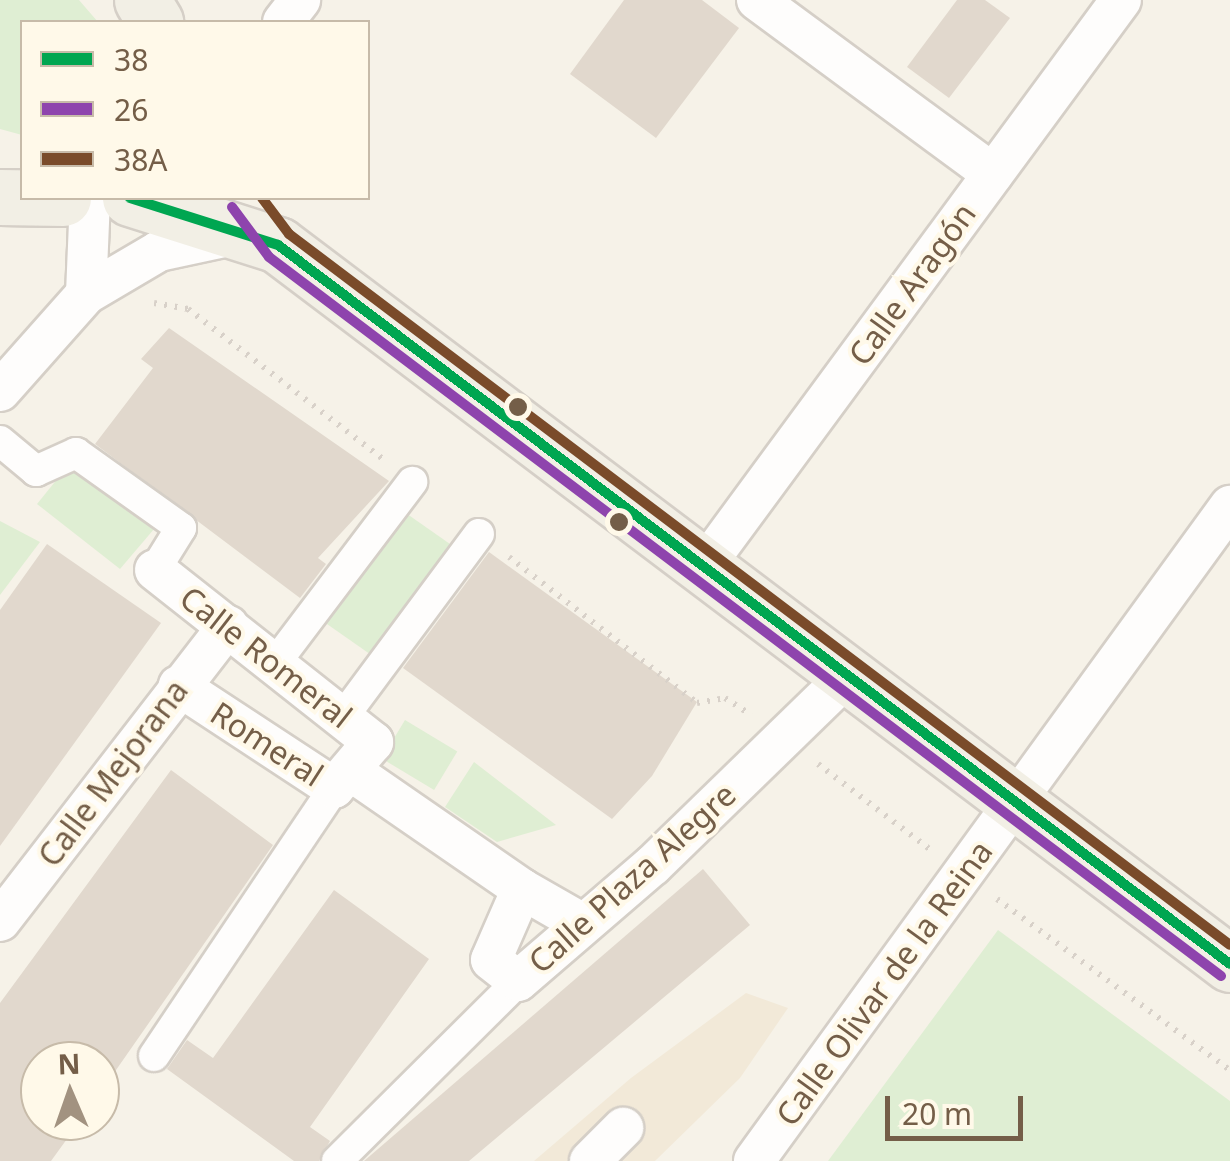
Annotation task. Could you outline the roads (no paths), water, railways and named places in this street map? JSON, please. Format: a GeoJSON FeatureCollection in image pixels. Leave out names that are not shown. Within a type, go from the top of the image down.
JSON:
{"type":"FeatureCollection","features":[{"type":"Feature","properties":{"kind":"main road"},"geometry":{"type":"LineString","coordinates":[[139,200],[254,225],[1012,803],[1230,964]]}},
{"type":"Feature","properties":{"kind":"street"},"geometry":{"type":"LineString","coordinates":[[285,20],[300,0]]}},
{"type":"Feature","properties":{"kind":"street"},"geometry":{"type":"LineString","coordinates":[[757,0],[993,174]]}},
{"type":"Feature","properties":{"kind":"street","name":"Calle Aragón"},"geometry":{"type":"LineString","coordinates":[[703,568],[1121,0]]}},
{"type":"Feature","properties":{"kind":"street"},"geometry":{"type":"LineString","coordinates":[[86,294],[90,200]]}},
{"type":"Feature","properties":{"kind":"street"},"geometry":{"type":"LineString","coordinates":[[0,391],[86,294],[159,250],[254,225]]}},
{"type":"Feature","properties":{"kind":"street","name":"Calle Romeral"},"geometry":{"type":"LineString","coordinates":[[0,440],[36,471],[76,453],[181,528],[155,570],[373,742],[343,779]]}},
{"type":"Feature","properties":{"kind":"street"},"geometry":{"type":"LineString","coordinates":[[276,662],[412,482]]}},
{"type":"Feature","properties":{"kind":"street","name":"Calle Olivar de la Reina"},"geometry":{"type":"LineString","coordinates":[[754,1161],[1230,506]]}},
{"type":"Feature","properties":{"kind":"street"},"geometry":{"type":"LineString","coordinates":[[343,717],[480,534]]}},
{"type":"Feature","properties":{"kind":"street","name":"Calle Mejorana"},"geometry":{"type":"LineString","coordinates":[[0,921],[228,626]]}},
{"type":"Feature","properties":{"kind":"street","name":"Calle Plaza Alegre"},"geometry":{"type":"LineString","coordinates":[[343,779],[522,889],[491,960],[518,981],[846,677]]}},
{"type":"Feature","properties":{"kind":"street","name":"Romeral"},"geometry":{"type":"LineString","coordinates":[[179,686],[343,779]]}},
{"type":"Feature","properties":{"kind":"street"},"geometry":{"type":"LineString","coordinates":[[154,1056],[343,779]]}},
{"type":"Feature","properties":{"kind":"street"},"geometry":{"type":"LineString","coordinates":[[522,889],[583,924]]}},
{"type":"Feature","properties":{"kind":"street"},"geometry":{"type":"LineString","coordinates":[[337,1161],[518,981]]}},
{"type":"Feature","properties":{"kind":"street"},"geometry":{"type":"LineString","coordinates":[[590,1161],[623,1128]]}}]}
